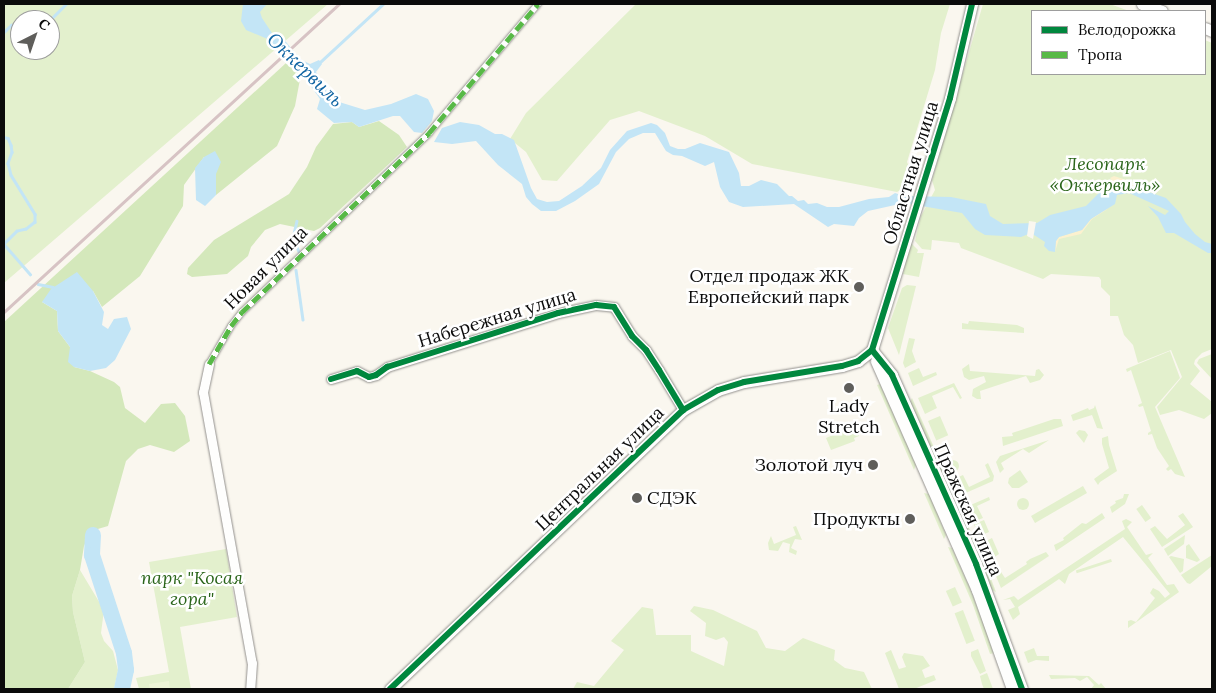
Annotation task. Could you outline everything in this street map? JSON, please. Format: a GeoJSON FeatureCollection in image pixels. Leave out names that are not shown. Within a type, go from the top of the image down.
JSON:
{"type":"FeatureCollection","features":[{"type":"Feature","properties":{"kind":"street","name":"Новая улица"},"geometry":{"type":"LineString","coordinates":[[250,689],[252,663],[202,392],[209,364],[230,326],[242,312],[429,133],[538,4]]}},
{"type":"Feature","properties":{"kind":"street","name":"Областная улица"},"geometry":{"type":"LineString","coordinates":[[872,350],[950,98],[972,4]]}},
{"type":"Feature","properties":{"kind":"street"},"geometry":{"type":"LineString","coordinates":[[1142,4],[1159,10]]}},
{"type":"Feature","properties":{"kind":"street","name":"Набережная улица"},"geometry":{"type":"LineString","coordinates":[[331,379],[357,371],[369,377],[376,375],[387,366],[558,313],[596,304],[614,307],[632,336],[646,350],[683,410]]}},
{"type":"Feature","properties":{"kind":"street","name":"Центральная улица"},"geometry":{"type":"LineString","coordinates":[[390,689],[683,410],[718,390],[744,382],[858,362],[872,350]]}},
{"type":"Feature","properties":{"kind":"street","name":"Пражская улица"},"geometry":{"type":"LineString","coordinates":[[872,350],[977,590],[1012,689]]}},
{"type":"Feature","properties":{"kind":"street","name":"Пражская улица"},"geometry":{"type":"LineString","coordinates":[[872,350],[892,376],[966,543],[993,607],[1022,689]]}},
{"type":"Feature","properties":{"kind":"street"},"geometry":{"type":"LineString","coordinates":[[858,362],[881,372]]}},
{"type":"Feature","properties":{"kind":"green space"},"geometry":{"type":"Polygon","coordinates":[[[4,4],[328,4],[4,283],[4,4]]]}},
{"type":"Feature","properties":{"kind":"green space"},"geometry":{"type":"Polygon","coordinates":[[[636,4],[950,4],[941,33],[935,70],[907,162],[915,181],[897,192],[752,164],[705,136],[639,111],[610,120],[557,181],[542,180],[526,152],[510,139],[526,113],[636,4]]]}},
{"type":"Feature","properties":{"kind":"green space","name":"Лесопарк «Оккервиль»"},"geometry":{"type":"Polygon","coordinates":[[[983,4],[1110,4],[1126,10],[1031,10],[1031,75],[1206,75],[1206,40],[1212,43],[1212,349],[1202,353],[1195,360],[1194,364],[1200,371],[1190,384],[1212,402],[1212,413],[1204,419],[1179,410],[1160,415],[1157,407],[1182,377],[1171,350],[1138,363],[1133,345],[1124,335],[1118,316],[1110,316],[1110,296],[1101,287],[1099,277],[1051,274],[1043,279],[961,248],[959,243],[932,240],[931,250],[922,249],[915,241],[921,216],[935,190],[932,180],[983,4]]]}},
{"type":"Feature","properties":{"kind":"green space"},"geometry":{"type":"Polygon","coordinates":[[[286,63],[301,74],[295,106],[277,146],[216,195],[216,174],[204,157],[184,185],[183,206],[140,276],[102,307],[93,291],[42,302],[57,311],[58,331],[70,347],[74,367],[90,371],[114,382],[120,387],[125,408],[145,423],[161,404],[175,403],[185,416],[190,441],[174,452],[150,445],[138,449],[126,461],[108,526],[91,531],[84,546],[80,570],[72,596],[73,612],[85,662],[68,689],[4,689],[4,322],[286,63]]]}},
{"type":"Feature","properties":{"kind":"green space"},"geometry":{"type":"Polygon","coordinates":[[[379,121],[399,135],[407,147],[320,228],[314,231],[280,224],[265,230],[251,247],[248,256],[227,274],[192,277],[187,274],[188,268],[214,240],[289,194],[307,167],[316,147],[333,124],[352,122],[359,127],[379,121]]]}},
{"type":"Feature","properties":{"kind":"green space"},"geometry":{"type":"Polygon","coordinates":[[[910,242],[918,250],[917,253],[924,253],[919,277],[903,274],[910,242]]]}},
{"type":"Feature","properties":{"kind":"green space"},"geometry":{"type":"Polygon","coordinates":[[[907,285],[916,286],[899,355],[888,328],[902,288],[907,285]]]}},
{"type":"Feature","properties":{"kind":"green space"},"geometry":{"type":"Polygon","coordinates":[[[969,321],[1017,325],[1024,328],[1024,333],[962,329],[962,323],[968,324],[969,321]]]}},
{"type":"Feature","properties":{"kind":"green space"},"geometry":{"type":"Polygon","coordinates":[[[909,338],[915,339],[912,351],[916,362],[905,368],[903,363],[909,338]]]}},
{"type":"Feature","properties":{"kind":"green space"},"geometry":{"type":"Polygon","coordinates":[[[1170,351],[1180,378],[1155,407],[1185,477],[1175,474],[1171,469],[1168,471],[1166,469],[1169,466],[1157,448],[1152,434],[1148,435],[1151,431],[1143,406],[1139,407],[1138,405],[1142,403],[1131,370],[1127,372],[1126,369],[1170,351]]]}},
{"type":"Feature","properties":{"kind":"green space"},"geometry":{"type":"Polygon","coordinates":[[[1212,354],[1212,379],[1197,363],[1199,359],[1212,354]]]}},
{"type":"Feature","properties":{"kind":"green space"},"geometry":{"type":"Polygon","coordinates":[[[969,364],[970,371],[1035,376],[1036,370],[1039,369],[1044,375],[1040,380],[1030,383],[1026,376],[980,391],[981,399],[977,399],[972,396],[973,389],[986,382],[984,376],[969,380],[964,377],[962,369],[969,364]]]}},
{"type":"Feature","properties":{"kind":"green space"},"geometry":{"type":"Polygon","coordinates":[[[919,368],[923,377],[936,372],[937,375],[913,386],[908,373],[919,368]]]}},
{"type":"Feature","properties":{"kind":"green space"},"geometry":{"type":"Polygon","coordinates":[[[954,383],[962,398],[960,399],[953,387],[932,396],[937,408],[925,414],[918,398],[954,383]]]}},
{"type":"Feature","properties":{"kind":"green space"},"geometry":{"type":"Polygon","coordinates":[[[880,384],[916,465],[914,470],[877,385],[880,384]]]}},
{"type":"Feature","properties":{"kind":"green space"},"geometry":{"type":"Polygon","coordinates":[[[912,398],[957,499],[951,498],[910,402],[912,398]]]}},
{"type":"Feature","properties":{"kind":"green space"},"geometry":{"type":"Polygon","coordinates":[[[1095,405],[1103,429],[1097,428],[1092,415],[1073,421],[1071,415],[1088,408],[1089,410],[1094,408],[1095,405]]]}},
{"type":"Feature","properties":{"kind":"green space"},"geometry":{"type":"Polygon","coordinates":[[[940,416],[948,435],[936,440],[928,421],[940,416]]]}},
{"type":"Feature","properties":{"kind":"green space"},"geometry":{"type":"Polygon","coordinates":[[[1054,419],[1061,419],[1063,426],[1003,446],[1002,437],[1013,436],[1012,433],[1054,419]]]}},
{"type":"Feature","properties":{"kind":"green space"},"geometry":{"type":"Polygon","coordinates":[[[856,428],[859,436],[854,438],[855,441],[831,450],[826,438],[845,430],[847,432],[856,428]]]}},
{"type":"Feature","properties":{"kind":"green space"},"geometry":{"type":"Polygon","coordinates":[[[1079,430],[1085,431],[1088,435],[1084,443],[1076,433],[1079,430]]]}},
{"type":"Feature","properties":{"kind":"green space"},"geometry":{"type":"Polygon","coordinates":[[[1108,436],[1117,471],[1098,485],[1094,479],[1109,468],[1102,444],[1102,438],[1108,436]]]}},
{"type":"Feature","properties":{"kind":"green space"},"geometry":{"type":"Polygon","coordinates":[[[1049,440],[1029,453],[1023,449],[1001,463],[1004,469],[1000,473],[996,462],[1000,456],[1049,440]]]}},
{"type":"Feature","properties":{"kind":"green space"},"geometry":{"type":"Polygon","coordinates":[[[953,460],[959,466],[953,472],[947,466],[953,460]]]}},
{"type":"Feature","properties":{"kind":"green space"},"geometry":{"type":"Polygon","coordinates":[[[988,463],[994,476],[993,481],[961,495],[954,479],[963,475],[969,487],[990,477],[985,465],[988,463]]]}},
{"type":"Feature","properties":{"kind":"green space"},"geometry":{"type":"Polygon","coordinates":[[[1020,470],[1028,482],[1019,488],[1012,488],[1008,483],[1009,478],[1020,470]]]}},
{"type":"Feature","properties":{"kind":"green space"},"geometry":{"type":"Polygon","coordinates":[[[1083,486],[1087,493],[1035,523],[1031,516],[1083,486]]]}},
{"type":"Feature","properties":{"kind":"green space"},"geometry":{"type":"Polygon","coordinates":[[[924,493],[929,494],[946,535],[944,539],[924,493]]]}},
{"type":"Feature","properties":{"kind":"green space"},"geometry":{"type":"Polygon","coordinates":[[[1124,494],[1129,494],[1125,504],[1112,513],[1110,507],[1116,503],[1115,501],[1123,498],[1124,494]]]}},
{"type":"Feature","properties":{"kind":"green space"},"geometry":{"type":"Polygon","coordinates":[[[989,497],[990,500],[977,506],[983,518],[973,522],[966,507],[989,497]]]}},
{"type":"Feature","properties":{"kind":"green space"},"geometry":{"type":"Polygon","coordinates":[[[1021,498],[1025,498],[1029,504],[1025,510],[1021,510],[1017,506],[1017,502],[1021,498]]]}},
{"type":"Feature","properties":{"kind":"green space"},"geometry":{"type":"Polygon","coordinates":[[[1142,505],[1151,518],[1145,522],[1136,509],[1142,505]]]}},
{"type":"Feature","properties":{"kind":"green space"},"geometry":{"type":"Polygon","coordinates":[[[960,508],[996,592],[992,590],[958,512],[960,508]]]}},
{"type":"Feature","properties":{"kind":"green space"},"geometry":{"type":"Polygon","coordinates":[[[1102,513],[1105,518],[1056,551],[1054,545],[1064,540],[1063,538],[1082,523],[1086,524],[1102,513]]]}},
{"type":"Feature","properties":{"kind":"green space"},"geometry":{"type":"Polygon","coordinates":[[[1183,513],[1193,527],[1162,547],[1150,529],[1155,526],[1167,539],[1185,525],[1178,516],[1183,513]]]}},
{"type":"Feature","properties":{"kind":"green space"},"geometry":{"type":"Polygon","coordinates":[[[1126,519],[1132,522],[1127,527],[1146,555],[1153,553],[1148,558],[1167,585],[1174,584],[1179,592],[1128,628],[1128,621],[1136,622],[1155,598],[1150,593],[1153,588],[1159,591],[1165,598],[1170,594],[1123,537],[1069,574],[1065,584],[1059,579],[1018,607],[1020,614],[1013,620],[1008,610],[1015,607],[1010,599],[1003,600],[1014,596],[1018,600],[1125,529],[1122,521],[1126,519]]]}},
{"type":"Feature","properties":{"kind":"green space"},"geometry":{"type":"Polygon","coordinates":[[[984,520],[989,532],[979,536],[974,524],[984,520]]]}},
{"type":"Feature","properties":{"kind":"green space"},"geometry":{"type":"Polygon","coordinates":[[[796,526],[802,540],[795,539],[791,548],[797,551],[796,555],[789,552],[790,544],[783,542],[778,551],[769,550],[768,543],[771,536],[774,544],[796,535],[793,527],[796,526]]]}},
{"type":"Feature","properties":{"kind":"green space"},"geometry":{"type":"Polygon","coordinates":[[[1185,535],[1184,544],[1168,556],[1164,549],[1185,535]]]}},
{"type":"Feature","properties":{"kind":"green space"},"geometry":{"type":"Polygon","coordinates":[[[992,538],[999,554],[990,560],[982,543],[992,538]]]}},
{"type":"Feature","properties":{"kind":"green space"},"geometry":{"type":"Polygon","coordinates":[[[1189,544],[1200,560],[1197,562],[1186,558],[1186,546],[1189,544]]]}},
{"type":"Feature","properties":{"kind":"green space"},"geometry":{"type":"Polygon","coordinates":[[[948,547],[952,548],[972,593],[994,653],[990,654],[973,605],[948,547]]]}},
{"type":"Feature","properties":{"kind":"green space","name":"парк \"Косая гора\""},"geometry":{"type":"Polygon","coordinates":[[[226,549],[237,617],[180,627],[191,689],[139,689],[136,678],[169,672],[149,562],[226,549]]]}},
{"type":"Feature","properties":{"kind":"green space"},"geometry":{"type":"Polygon","coordinates":[[[1046,552],[1049,556],[1001,588],[993,569],[997,566],[1005,578],[1027,564],[1026,562],[1030,559],[1046,552]]]}},
{"type":"Feature","properties":{"kind":"green space"},"geometry":{"type":"Polygon","coordinates":[[[1212,555],[1212,566],[1190,584],[1187,583],[1181,575],[1212,555]]]}},
{"type":"Feature","properties":{"kind":"green space"},"geometry":{"type":"Polygon","coordinates":[[[1169,557],[1184,559],[1183,571],[1180,573],[1169,557]]]}},
{"type":"Feature","properties":{"kind":"green space"},"geometry":{"type":"Polygon","coordinates":[[[1111,559],[1112,562],[1077,573],[1076,570],[1111,559]]]}},
{"type":"Feature","properties":{"kind":"green space"},"geometry":{"type":"Polygon","coordinates":[[[80,570],[104,610],[101,633],[104,641],[113,651],[118,670],[114,689],[68,689],[85,662],[73,612],[72,596],[80,570]]]}},
{"type":"Feature","properties":{"kind":"green space"},"geometry":{"type":"Polygon","coordinates":[[[955,587],[962,603],[953,607],[946,591],[955,587]]]}},
{"type":"Feature","properties":{"kind":"green space"},"geometry":{"type":"Polygon","coordinates":[[[694,606],[713,610],[757,631],[766,648],[785,651],[803,638],[835,650],[834,660],[845,668],[864,672],[872,689],[573,689],[577,682],[594,686],[624,650],[611,641],[642,607],[653,609],[656,635],[691,635],[691,651],[724,666],[728,642],[724,637],[716,640],[705,636],[706,623],[690,611],[694,606]]]}},
{"type":"Feature","properties":{"kind":"green space"},"geometry":{"type":"Polygon","coordinates":[[[963,610],[975,641],[966,644],[955,613],[963,610]]]}},
{"type":"Feature","properties":{"kind":"green space"},"geometry":{"type":"Polygon","coordinates":[[[1034,648],[1037,656],[1049,656],[1049,661],[1036,660],[1028,663],[1024,652],[1034,648]]]}},
{"type":"Feature","properties":{"kind":"green space"},"geometry":{"type":"Polygon","coordinates":[[[978,649],[986,671],[980,674],[971,656],[971,652],[978,649]]]}},
{"type":"Feature","properties":{"kind":"green space"},"geometry":{"type":"Polygon","coordinates":[[[891,650],[899,669],[906,667],[902,657],[904,653],[923,656],[930,666],[922,670],[925,678],[934,675],[936,680],[914,689],[899,689],[885,653],[891,650]]]}},
{"type":"Feature","properties":{"kind":"green space"},"geometry":{"type":"Polygon","coordinates":[[[987,673],[993,689],[984,689],[982,684],[980,676],[987,673]]]}},
{"type":"Feature","properties":{"kind":"green space"},"geometry":{"type":"Polygon","coordinates":[[[1049,675],[1089,676],[1099,685],[1101,683],[1106,689],[1091,689],[1094,685],[1087,677],[1080,681],[1075,678],[1051,679],[1049,675]]]}},
{"type":"Feature","properties":{"kind":"green space"},"geometry":{"type":"Polygon","coordinates":[[[169,681],[170,689],[150,689],[149,684],[169,681]]]}},
{"type":"Feature","properties":{"kind":"sand"},"geometry":{"type":"Polygon","coordinates":[[[1114,176],[1148,187],[1130,183],[1156,196],[1125,185],[1106,186],[1096,194],[1095,192],[1104,186],[1115,184],[1110,178],[1114,176]]]}},
{"type":"Feature","properties":{"kind":"sand"},"geometry":{"type":"Polygon","coordinates":[[[1112,204],[1092,219],[1081,234],[1059,239],[1055,252],[1056,241],[1059,237],[1082,230],[1091,219],[1112,204]]]}},
{"type":"Feature","properties":{"kind":"water","name":"Оккервиль"},"geometry":{"type":"Polygon","coordinates":[[[243,4],[267,4],[260,12],[274,36],[282,37],[300,59],[310,64],[319,60],[322,64],[316,72],[336,101],[365,110],[391,104],[416,94],[428,99],[434,111],[432,121],[422,133],[414,132],[400,116],[393,116],[359,127],[352,122],[334,123],[317,109],[320,99],[300,71],[277,53],[270,40],[246,30],[241,21],[243,4]]]}},
{"type":"Feature","properties":{"kind":"water"},"geometry":{"type":"Polygon","coordinates":[[[460,122],[479,125],[495,134],[502,134],[514,140],[531,188],[537,199],[547,202],[559,201],[582,186],[601,168],[610,150],[627,131],[651,123],[657,125],[665,133],[670,146],[678,149],[685,149],[700,143],[729,152],[739,173],[741,186],[749,186],[761,180],[777,184],[789,196],[798,201],[804,200],[808,204],[817,203],[827,207],[839,207],[869,199],[889,197],[895,193],[904,196],[951,197],[986,204],[990,216],[1003,224],[1037,223],[1050,215],[1086,206],[1106,186],[1129,185],[1166,198],[1181,214],[1195,234],[1205,242],[1212,244],[1212,253],[1208,253],[1174,233],[1166,233],[1158,217],[1148,206],[1165,215],[1169,211],[1129,193],[1117,195],[1115,204],[1091,219],[1082,230],[1059,237],[1056,241],[1055,252],[1049,251],[1044,246],[1045,242],[1031,233],[1021,237],[985,235],[975,229],[962,213],[904,203],[868,211],[859,218],[854,226],[834,224],[828,227],[794,204],[743,207],[729,202],[720,187],[714,162],[705,166],[682,156],[673,155],[666,151],[655,133],[643,133],[629,139],[616,152],[599,184],[575,201],[556,211],[541,211],[526,197],[522,184],[498,165],[476,141],[452,144],[434,142],[442,128],[460,122]]]}},
{"type":"Feature","properties":{"kind":"water"},"geometry":{"type":"Polygon","coordinates":[[[215,151],[221,162],[216,174],[216,195],[205,206],[196,200],[195,168],[204,157],[215,151]]]}},
{"type":"Feature","properties":{"kind":"water"},"geometry":{"type":"Polygon","coordinates":[[[77,272],[93,291],[104,312],[102,325],[108,329],[114,319],[127,317],[131,329],[115,360],[106,368],[90,371],[74,367],[68,362],[70,347],[58,331],[57,311],[42,302],[51,289],[77,272]]]}},
{"type":"Feature","properties":{"kind":"pier"},"geometry":{"type":"Polygon","coordinates":[[[1029,221],[1036,222],[1033,239],[1027,236],[1029,221]]]}},
{"type":"Feature","properties":{"kind":"waterway"},"geometry":{"type":"LineString","coordinates":[[60,10],[66,4]]}},
{"type":"Feature","properties":{"kind":"waterway","name":"Оккервиль"},"geometry":{"type":"LineString","coordinates":[[318,64],[383,4]]}},
{"type":"Feature","properties":{"kind":"waterway"},"geometry":{"type":"LineString","coordinates":[[4,32],[10,26]]}},
{"type":"Feature","properties":{"kind":"waterway"},"geometry":{"type":"LineString","coordinates":[[4,137],[8,138],[11,145],[12,152],[8,163],[11,175],[35,214],[35,222],[26,229],[17,231],[4,244]]}},
{"type":"Feature","properties":{"kind":"waterway"},"geometry":{"type":"LineString","coordinates":[[297,221],[293,238],[300,254]]}},
{"type":"Feature","properties":{"kind":"waterway"},"geometry":{"type":"LineString","coordinates":[[4,244],[30,274]]}},
{"type":"Feature","properties":{"kind":"waterway"},"geometry":{"type":"LineString","coordinates":[[296,270],[303,320]]}},
{"type":"Feature","properties":{"kind":"waterway"},"geometry":{"type":"LineString","coordinates":[[38,284],[53,287]]}},
{"type":"Feature","properties":{"kind":"waterway"},"geometry":{"type":"LineString","coordinates":[[93,535],[92,555],[124,653],[126,670],[122,689]]}},
{"type":"Feature","properties":{"kind":"railway"},"geometry":{"type":"LineString","coordinates":[[4,312],[339,4]]}},
{"type":"Feature","properties":{"kind":"marked path"},"geometry":{"type":"LineString","coordinates":[[209,364],[231,326],[242,312],[429,133],[538,4]]}},
{"type":"Feature","properties":{"kind":"cycle path"},"geometry":{"type":"LineString","coordinates":[[872,350],[950,98],[972,4]]}},
{"type":"Feature","properties":{"kind":"cycle path"},"geometry":{"type":"LineString","coordinates":[[331,379],[357,371],[369,377],[376,375],[387,367],[558,313],[596,305],[614,307],[632,336],[646,350],[683,410]]}},
{"type":"Feature","properties":{"kind":"cycle path"},"geometry":{"type":"LineString","coordinates":[[872,350],[892,375],[976,564],[1022,689]]}},
{"type":"Feature","properties":{"kind":"cycle path"},"geometry":{"type":"LineString","coordinates":[[390,689],[683,410],[718,390],[744,382],[842,366],[858,361],[872,350]]}},
{"type":"Feature","properties":{"kind":"place","name":"Отдел продаж ЖК Европейский парк"},"geometry":{"type":"Point","coordinates":[859,287]}},
{"type":"Feature","properties":{"kind":"place","name":"Lady Stretch"},"geometry":{"type":"Point","coordinates":[849,388]}},
{"type":"Feature","properties":{"kind":"place","name":"Золотой луч"},"geometry":{"type":"Point","coordinates":[873,465]}},
{"type":"Feature","properties":{"kind":"place","name":"СДЭК"},"geometry":{"type":"Point","coordinates":[637,498]}},
{"type":"Feature","properties":{"kind":"place","name":"Продукты"},"geometry":{"type":"Point","coordinates":[910,519]}}]}
